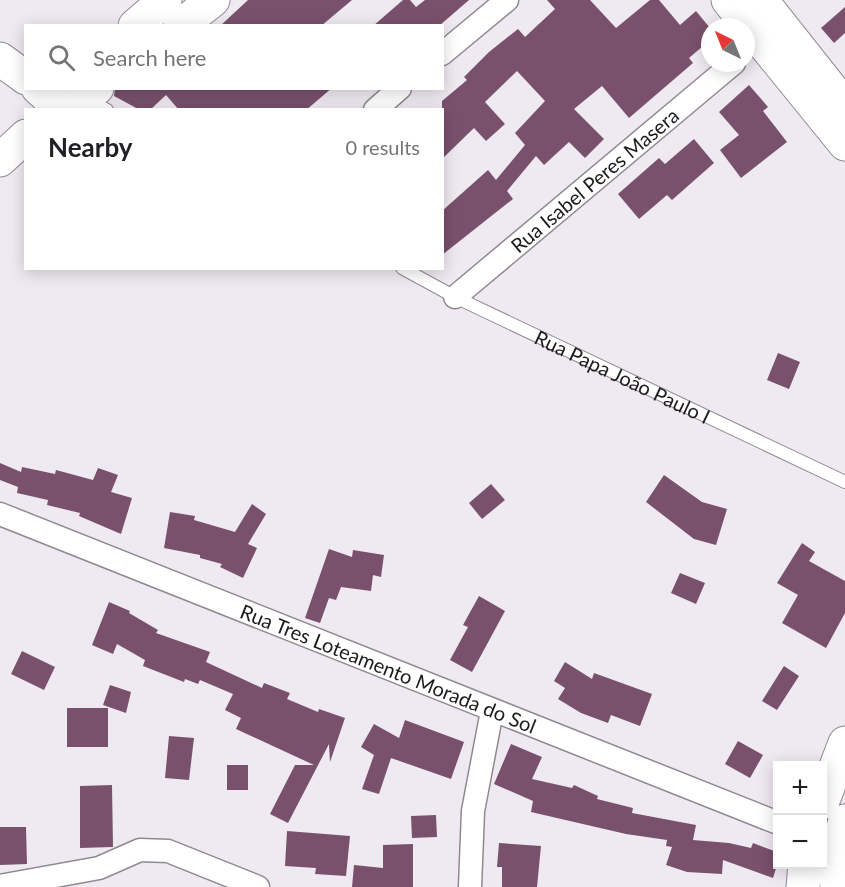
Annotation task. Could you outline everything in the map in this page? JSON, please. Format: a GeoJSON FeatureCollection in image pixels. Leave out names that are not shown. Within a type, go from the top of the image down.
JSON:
{"type":"FeatureCollection","features":[{"type":"Feature","properties":{"kind":"main road"},"geometry":{"type":"LineString","coordinates":[[137,24],[165,0]]}},
{"type":"Feature","properties":{"kind":"main road"},"geometry":{"type":"LineString","coordinates":[[183,24],[213,0]]}},
{"type":"Feature","properties":{"kind":"main road"},"geometry":{"type":"LineString","coordinates":[[728,0],[845,106]]}},
{"type":"Feature","properties":{"kind":"main road"},"geometry":{"type":"LineString","coordinates":[[762,29],[845,144]]}},
{"type":"Feature","properties":{"kind":"main road"},"geometry":{"type":"LineString","coordinates":[[0,59],[24,74]]}},
{"type":"Feature","properties":{"kind":"main road"},"geometry":{"type":"LineString","coordinates":[[50,90],[63,98]]}},
{"type":"Feature","properties":{"kind":"main road"},"geometry":{"type":"LineString","coordinates":[[0,160],[24,138]]}},
{"type":"Feature","properties":{"kind":"main road"},"geometry":{"type":"LineString","coordinates":[[827,789],[845,743]]}},
{"type":"Feature","properties":{"kind":"main road"},"geometry":{"type":"LineString","coordinates":[[835,836],[834,858],[837,887]]}},
{"type":"Feature","properties":{"kind":"main road"},"geometry":{"type":"LineString","coordinates":[[803,887],[804,869]]}},
{"type":"Feature","properties":{"kind":"street"},"geometry":{"type":"LineString","coordinates":[[444,52],[507,0]]}},
{"type":"Feature","properties":{"kind":"street","name":"Rua Isabel Peres Masera"},"geometry":{"type":"LineString","coordinates":[[455,297],[723,72]]}},
{"type":"Feature","properties":{"kind":"street"},"geometry":{"type":"LineString","coordinates":[[377,108],[398,90]]}},
{"type":"Feature","properties":{"kind":"street","name":"Rua Tres Loteamento Morada do Sol"},"geometry":{"type":"LineString","coordinates":[[0,514],[773,821]]}},
{"type":"Feature","properties":{"kind":"street"},"geometry":{"type":"LineString","coordinates":[[470,887],[473,810],[492,711]]}},
{"type":"Feature","properties":{"kind":"street"},"geometry":{"type":"LineString","coordinates":[[0,886],[102,878],[140,850],[168,851],[258,887]]}},
{"type":"Feature","properties":{"kind":"lane","name":"Rua Papa João Paulo I"},"geometry":{"type":"LineString","coordinates":[[406,270],[455,297],[845,482]]}},
{"type":"Feature","properties":{"kind":"building"},"geometry":{"type":"Polygon","coordinates":[[[248,0],[352,0],[323,24],[222,24],[248,0]]]}},
{"type":"Feature","properties":{"kind":"building"},"geometry":{"type":"Polygon","coordinates":[[[403,0],[410,0],[416,7],[425,0],[469,0],[441,24],[375,24],[403,0]]]}},
{"type":"Feature","properties":{"kind":"building"},"geometry":{"type":"Polygon","coordinates":[[[547,0],[590,0],[616,28],[650,0],[659,0],[680,25],[696,11],[702,18],[701,48],[689,58],[693,63],[629,118],[602,86],[574,109],[604,139],[585,158],[569,142],[544,165],[536,156],[507,191],[513,199],[444,253],[444,209],[488,170],[496,180],[525,145],[515,133],[545,101],[517,71],[485,102],[505,124],[486,141],[474,128],[444,157],[442,101],[467,80],[464,77],[489,52],[518,29],[525,37],[555,9],[547,0]]]}},
{"type":"Feature","properties":{"kind":"building"},"geometry":{"type":"Polygon","coordinates":[[[845,7],[845,33],[834,43],[821,28],[845,7]]]}},
{"type":"Feature","properties":{"kind":"building"},"geometry":{"type":"Polygon","coordinates":[[[749,85],[768,107],[763,111],[787,142],[741,178],[720,150],[739,135],[719,112],[749,85]]]}},
{"type":"Feature","properties":{"kind":"building"},"geometry":{"type":"Polygon","coordinates":[[[115,90],[330,90],[308,108],[177,108],[166,95],[152,108],[136,108],[114,96],[115,90]]]}},
{"type":"Feature","properties":{"kind":"building"},"geometry":{"type":"Polygon","coordinates":[[[694,139],[714,163],[672,200],[667,195],[639,219],[618,194],[659,158],[665,164],[694,139]]]}},
{"type":"Feature","properties":{"kind":"building"},"geometry":{"type":"Polygon","coordinates":[[[778,353],[800,362],[789,389],[767,380],[778,353]]]}},
{"type":"Feature","properties":{"kind":"building"},"geometry":{"type":"Polygon","coordinates":[[[0,463],[21,472],[22,467],[55,474],[56,470],[93,480],[98,468],[118,475],[111,492],[132,498],[121,534],[79,516],[80,513],[47,505],[48,500],[17,493],[18,487],[0,480],[0,463]]]}},
{"type":"Feature","properties":{"kind":"building"},"geometry":{"type":"Polygon","coordinates":[[[664,475],[702,502],[727,509],[716,545],[694,539],[646,502],[664,475]]]}},
{"type":"Feature","properties":{"kind":"building"},"geometry":{"type":"Polygon","coordinates":[[[491,484],[505,500],[482,519],[469,503],[491,484]]]}},
{"type":"Feature","properties":{"kind":"building"},"geometry":{"type":"Polygon","coordinates":[[[252,504],[266,514],[248,544],[257,548],[243,578],[220,567],[222,564],[200,558],[200,555],[164,548],[170,512],[195,516],[194,520],[235,532],[252,504]]]}},
{"type":"Feature","properties":{"kind":"building"},"geometry":{"type":"Polygon","coordinates":[[[802,543],[815,552],[809,561],[845,581],[845,613],[826,648],[782,623],[798,595],[777,583],[802,543]]]}},
{"type":"Feature","properties":{"kind":"building"},"geometry":{"type":"Polygon","coordinates":[[[329,549],[352,557],[353,550],[384,555],[381,577],[373,575],[371,591],[341,587],[336,600],[329,598],[320,623],[305,618],[329,549]]]}},
{"type":"Feature","properties":{"kind":"building"},"geometry":{"type":"Polygon","coordinates":[[[680,573],[705,583],[696,604],[671,593],[680,573]]]}},
{"type":"Feature","properties":{"kind":"building"},"geometry":{"type":"Polygon","coordinates":[[[479,596],[505,611],[472,672],[450,660],[468,627],[463,625],[479,596]]]}},
{"type":"Feature","properties":{"kind":"building"},"geometry":{"type":"Polygon","coordinates":[[[109,602],[130,611],[129,613],[158,630],[156,633],[210,652],[206,662],[262,688],[264,683],[290,693],[287,699],[318,712],[319,709],[345,718],[330,762],[329,744],[288,823],[270,814],[295,765],[314,765],[236,729],[241,718],[225,710],[233,694],[200,680],[198,684],[185,679],[184,682],[143,666],[145,660],[117,644],[113,654],[92,645],[109,602]]]}},
{"type":"Feature","properties":{"kind":"building"},"geometry":{"type":"Polygon","coordinates":[[[22,651],[55,667],[44,690],[11,674],[22,651]]]}},
{"type":"Feature","properties":{"kind":"building"},"geometry":{"type":"Polygon","coordinates":[[[565,662],[592,679],[594,673],[652,694],[640,726],[611,715],[608,723],[581,713],[558,699],[565,688],[554,681],[565,662]]]}},
{"type":"Feature","properties":{"kind":"building"},"geometry":{"type":"Polygon","coordinates":[[[784,666],[799,676],[777,710],[762,701],[784,666]]]}},
{"type":"Feature","properties":{"kind":"building"},"geometry":{"type":"Polygon","coordinates":[[[110,685],[131,692],[126,713],[103,705],[110,685]]]}},
{"type":"Feature","properties":{"kind":"building"},"geometry":{"type":"Polygon","coordinates":[[[67,708],[108,708],[108,747],[67,747],[67,708]]]}},
{"type":"Feature","properties":{"kind":"building"},"geometry":{"type":"Polygon","coordinates":[[[405,720],[464,742],[451,779],[391,758],[379,794],[362,789],[374,755],[361,747],[374,724],[399,738],[405,720]]]}},
{"type":"Feature","properties":{"kind":"building"},"geometry":{"type":"Polygon","coordinates":[[[169,736],[194,738],[189,780],[165,778],[169,736]]]}},
{"type":"Feature","properties":{"kind":"building"},"geometry":{"type":"Polygon","coordinates":[[[738,741],[763,755],[750,778],[725,764],[738,741]]]}},
{"type":"Feature","properties":{"kind":"building"},"geometry":{"type":"Polygon","coordinates":[[[511,744],[542,757],[532,779],[572,788],[574,785],[598,796],[597,799],[633,808],[632,813],[696,825],[693,840],[729,843],[751,848],[753,843],[773,850],[773,869],[776,869],[773,878],[723,860],[722,874],[687,872],[666,865],[672,847],[666,846],[667,840],[626,834],[531,812],[533,801],[494,784],[511,744]]]}},
{"type":"Feature","properties":{"kind":"building"},"geometry":{"type":"Polygon","coordinates":[[[227,765],[248,765],[248,790],[227,790],[227,765]]]}},
{"type":"Feature","properties":{"kind":"building"},"geometry":{"type":"Polygon","coordinates":[[[112,785],[113,847],[80,848],[80,786],[112,785]]]}},
{"type":"Feature","properties":{"kind":"building"},"geometry":{"type":"Polygon","coordinates":[[[436,815],[437,837],[412,838],[411,816],[436,815]]]}},
{"type":"Feature","properties":{"kind":"building"},"geometry":{"type":"Polygon","coordinates":[[[0,827],[26,827],[27,864],[0,865],[0,827]]]}},
{"type":"Feature","properties":{"kind":"building"},"geometry":{"type":"Polygon","coordinates":[[[287,831],[350,836],[346,876],[315,874],[316,868],[285,866],[287,831]]]}},
{"type":"Feature","properties":{"kind":"building"},"geometry":{"type":"Polygon","coordinates":[[[499,843],[541,846],[537,887],[502,887],[502,867],[497,867],[499,843]]]}},
{"type":"Feature","properties":{"kind":"building"},"geometry":{"type":"Polygon","coordinates":[[[413,844],[413,887],[352,887],[354,865],[383,868],[383,845],[413,844]]]}}]}
